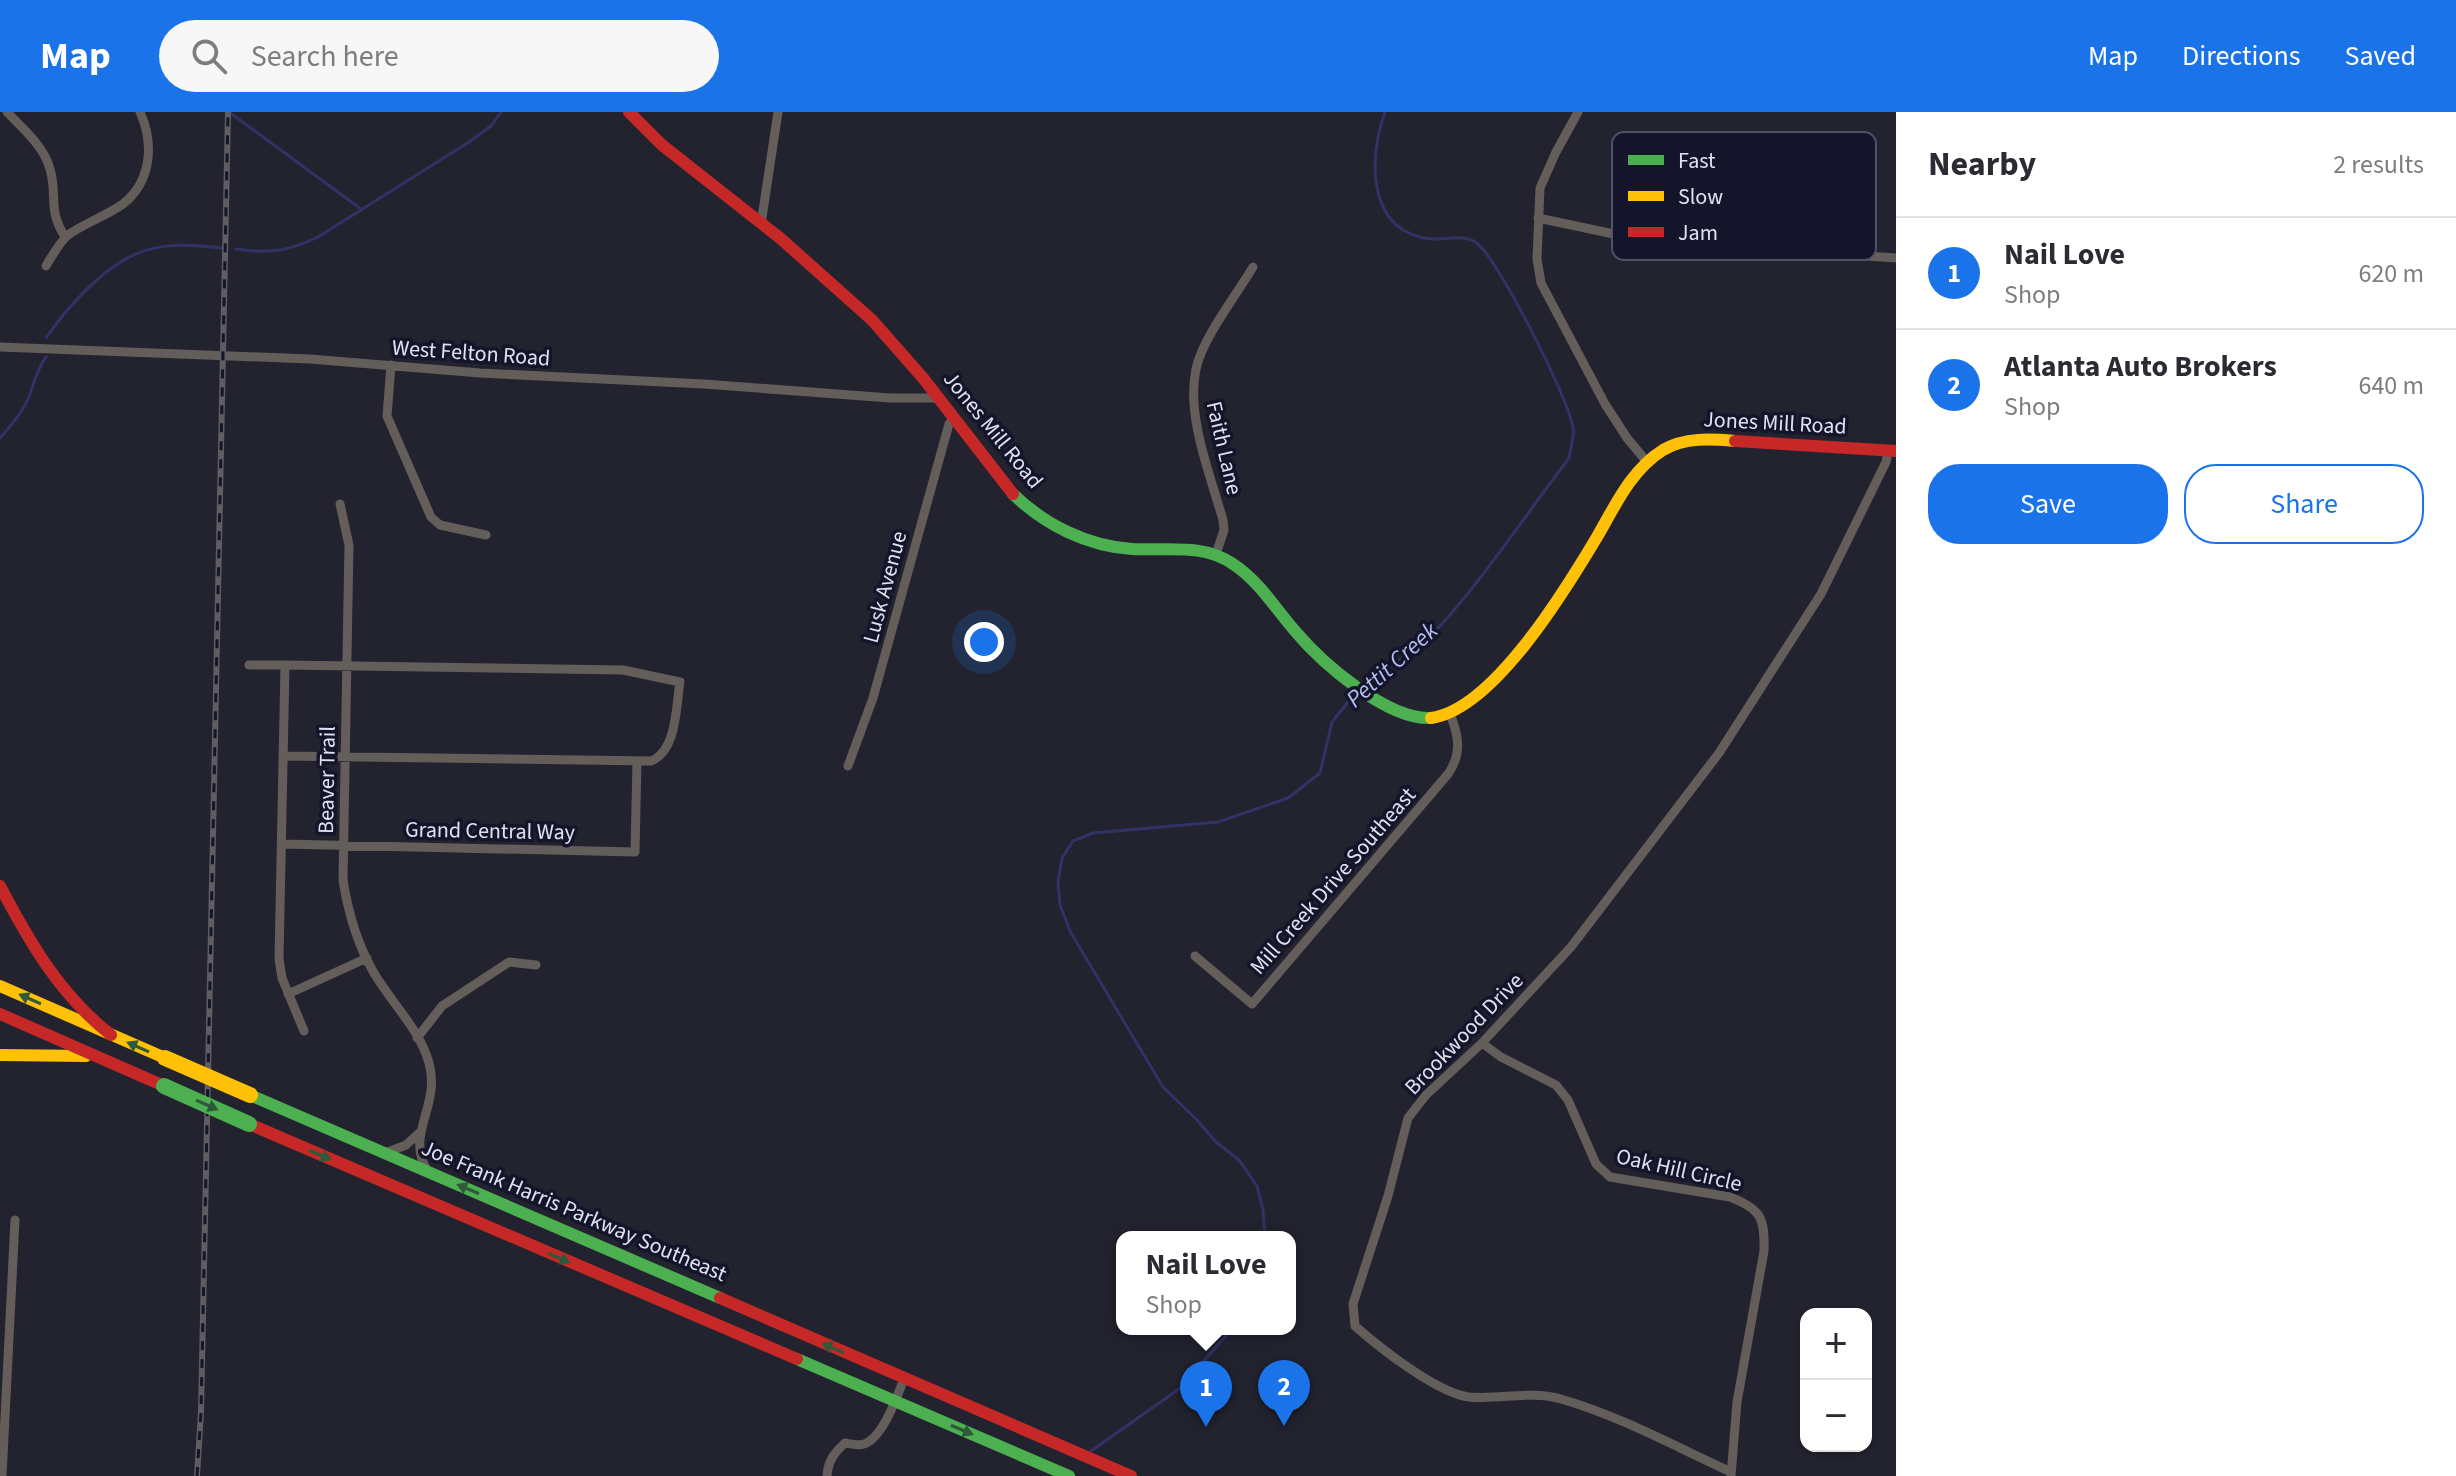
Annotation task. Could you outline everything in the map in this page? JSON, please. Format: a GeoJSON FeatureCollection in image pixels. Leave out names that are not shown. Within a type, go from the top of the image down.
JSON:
{"type":"FeatureCollection","features":[{"type":"Feature","properties":{"kind":"main road","name":"Jones Mill Road"},"geometry":{"type":"LineString","coordinates":[[636,114],[661,147],[761,224],[875,323],[939,398],[1016,498],[1039,517],[1090,540],[1124,548],[1197,550],[1216,554],[1245,573],[1300,637],[1347,677],[1384,703],[1419,718],[1450,714],[1478,695],[1518,650],[1571,579],[1627,486],[1647,462],[1673,446],[1704,440],[1892,451]]}},
{"type":"Feature","properties":{"kind":"main road"},"geometry":{"type":"LineString","coordinates":[[0,886],[51,977],[71,1001],[111,1035]]}},
{"type":"Feature","properties":{"kind":"main road","name":"Joe Frank Harris Parkway Southeast"},"geometry":{"type":"LineString","coordinates":[[0,986],[1129,1475]]}},
{"type":"Feature","properties":{"kind":"main road"},"geometry":{"type":"LineString","coordinates":[[0,1014],[1069,1476]]}},
{"type":"Feature","properties":{"kind":"main road"},"geometry":{"type":"LineString","coordinates":[[0,1055],[63,1054],[103,1059]]}},
{"type":"Feature","properties":{"kind":"street"},"geometry":{"type":"LineString","coordinates":[[7,112],[37,144],[47,160],[52,180],[52,211],[65,237]]}},
{"type":"Feature","properties":{"kind":"street"},"geometry":{"type":"LineString","coordinates":[[46,266],[65,237],[122,204],[141,182],[150,148],[140,112]]}},
{"type":"Feature","properties":{"kind":"street"},"geometry":{"type":"LineString","coordinates":[[761,224],[778,112]]}},
{"type":"Feature","properties":{"kind":"street"},"geometry":{"type":"LineString","coordinates":[[1578,112],[1540,188],[1537,259],[1541,283],[1605,404],[1647,462]]}},
{"type":"Feature","properties":{"kind":"street"},"geometry":{"type":"LineString","coordinates":[[1538,218],[1612,234]]}},
{"type":"Feature","properties":{"kind":"street"},"geometry":{"type":"LineString","coordinates":[[1876,257],[1896,258]]}},
{"type":"Feature","properties":{"kind":"street","name":"Faith Lane"},"geometry":{"type":"LineString","coordinates":[[1216,554],[1224,530],[1223,520],[1194,413],[1196,369],[1206,343],[1253,267]]}},
{"type":"Feature","properties":{"kind":"street","name":"West Felton Road"},"geometry":{"type":"LineString","coordinates":[[0,347],[310,359],[480,373],[939,398]]}},
{"type":"Feature","properties":{"kind":"street"},"geometry":{"type":"LineString","coordinates":[[391,365],[387,416],[431,517],[440,525],[486,535]]}},
{"type":"Feature","properties":{"kind":"street","name":"Lusk Avenue"},"geometry":{"type":"LineString","coordinates":[[848,766],[873,698],[949,424],[954,418]]}},
{"type":"Feature","properties":{"kind":"street","name":"Brookwood Drive"},"geometry":{"type":"LineString","coordinates":[[1731,1474],[1593,1410],[1558,1398],[1533,1395],[1466,1397],[1440,1388],[1355,1326],[1353,1304],[1388,1196],[1408,1118],[1426,1095],[1482,1043],[1571,947],[1719,753],[1821,594],[1892,451]]}},
{"type":"Feature","properties":{"kind":"street","name":"Beaver Trail"},"geometry":{"type":"LineString","coordinates":[[340,504],[349,545],[343,880],[349,918],[373,971],[429,1061],[432,1082],[430,1107],[421,1130],[418,1151],[428,1172]]}},
{"type":"Feature","properties":{"kind":"street"},"geometry":{"type":"LineString","coordinates":[[249,665],[623,670],[680,682],[665,752],[651,761],[285,756]]}},
{"type":"Feature","properties":{"kind":"street"},"geometry":{"type":"LineString","coordinates":[[285,665],[279,959],[282,978],[304,1031]]}},
{"type":"Feature","properties":{"kind":"street","name":"Mill Creek Drive Southeast"},"geometry":{"type":"LineString","coordinates":[[1195,956],[1252,1004],[1456,763],[1458,734],[1450,714]]}},
{"type":"Feature","properties":{"kind":"street","name":"Grand Central Way"},"geometry":{"type":"LineString","coordinates":[[283,844],[635,852],[637,761]]}},
{"type":"Feature","properties":{"kind":"street"},"geometry":{"type":"LineString","coordinates":[[288,994],[367,958]]}},
{"type":"Feature","properties":{"kind":"street"},"geometry":{"type":"LineString","coordinates":[[417,1038],[442,1006],[509,962],[536,965]]}},
{"type":"Feature","properties":{"kind":"street","name":"Oak Hill Circle"},"geometry":{"type":"LineString","coordinates":[[1482,1043],[1501,1057],[1556,1085],[1568,1100],[1596,1164],[1610,1177],[1730,1197],[1748,1204],[1761,1216],[1765,1231],[1764,1251],[1737,1402],[1731,1474]]}},
{"type":"Feature","properties":{"kind":"street"},"geometry":{"type":"LineString","coordinates":[[384,1153],[406,1145],[421,1130]]}},
{"type":"Feature","properties":{"kind":"street"},"geometry":{"type":"LineString","coordinates":[[2,1476],[5,1323],[15,1220]]}},
{"type":"Feature","properties":{"kind":"street"},"geometry":{"type":"LineString","coordinates":[[827,1476],[827,1466],[834,1453],[845,1443],[857,1446],[868,1443],[877,1435],[904,1379]]}},
{"type":"Feature","properties":{"kind":"waterway"},"geometry":{"type":"LineString","coordinates":[[229,112],[361,209]]}},
{"type":"Feature","properties":{"kind":"waterway"},"geometry":{"type":"LineString","coordinates":[[236,249],[278,250],[318,237],[469,142],[491,126],[501,112]]}},
{"type":"Feature","properties":{"kind":"waterway","name":"Pettit Creek"},"geometry":{"type":"LineString","coordinates":[[1363,686],[1428,639],[1465,597],[1569,458],[1573,436],[1569,413],[1547,362],[1517,303],[1488,256],[1478,244],[1467,239],[1431,239],[1410,234],[1394,223],[1384,208],[1375,171],[1379,131],[1385,112]]}},
{"type":"Feature","properties":{"kind":"waterway"},"geometry":{"type":"LineString","coordinates":[[46,338],[86,290],[123,260],[146,250],[167,246],[222,248]]}},
{"type":"Feature","properties":{"kind":"waterway"},"geometry":{"type":"LineString","coordinates":[[0,438],[24,406],[46,357]]}},
{"type":"Feature","properties":{"kind":"waterway","name":"Pettit Creek"},"geometry":{"type":"LineString","coordinates":[[1265,1231],[1257,1186],[1239,1160],[1216,1142],[1163,1087],[1071,933],[1060,905],[1058,882],[1062,858],[1073,841],[1093,833],[1218,822],[1288,798],[1320,773],[1332,722],[1357,691]]}},
{"type":"Feature","properties":{"kind":"waterway","name":"Pettit Creek"},"geometry":{"type":"LineString","coordinates":[[1091,1451],[1179,1389],[1227,1335]]}},
{"type":"Feature","properties":{"kind":"railway"},"geometry":{"type":"LineString","coordinates":[[197,1476],[201,1412],[228,112]]}},
{"type":"Feature","properties":{"kind":"traffic: fast"},"geometry":{"type":"LineString","coordinates":[[1013,494],[1053,524],[1099,544],[1132,549],[1184,549],[1221,557],[1251,578],[1307,644],[1338,673],[1395,710],[1431,718]]}},
{"type":"Feature","properties":{"kind":"traffic: fast"},"geometry":{"type":"LineString","coordinates":[[164,1086],[249,1124]]}},
{"type":"Feature","properties":{"kind":"traffic: fast"},"geometry":{"type":"LineString","coordinates":[[250,1095],[720,1298]]}},
{"type":"Feature","properties":{"kind":"traffic: fast"},"geometry":{"type":"LineString","coordinates":[[797,1359],[1069,1476]]}},
{"type":"Feature","properties":{"kind":"traffic: slow"},"geometry":{"type":"LineString","coordinates":[[1431,718],[1455,710],[1479,694],[1526,644],[1567,586],[1625,489],[1652,458],[1671,446],[1689,441],[1735,441]]}},
{"type":"Feature","properties":{"kind":"traffic: slow"},"geometry":{"type":"LineString","coordinates":[[0,986],[165,1058]]}},
{"type":"Feature","properties":{"kind":"traffic: slow"},"geometry":{"type":"LineString","coordinates":[[0,1055],[86,1056]]}},
{"type":"Feature","properties":{"kind":"traffic: slow"},"geometry":{"type":"LineString","coordinates":[[165,1058],[250,1095]]}},
{"type":"Feature","properties":{"kind":"traffic: jam"},"geometry":{"type":"LineString","coordinates":[[629,112],[662,145],[780,238],[872,320],[923,378],[1013,494]]}},
{"type":"Feature","properties":{"kind":"traffic: jam"},"geometry":{"type":"LineString","coordinates":[[1735,441],[1896,451]]}},
{"type":"Feature","properties":{"kind":"traffic: jam"},"geometry":{"type":"LineString","coordinates":[[0,886],[23,928],[61,985],[111,1035]]}},
{"type":"Feature","properties":{"kind":"traffic: jam"},"geometry":{"type":"LineString","coordinates":[[0,1014],[164,1086]]}},
{"type":"Feature","properties":{"kind":"traffic: jam"},"geometry":{"type":"LineString","coordinates":[[249,1124],[797,1359]]}},
{"type":"Feature","properties":{"kind":"traffic: jam"},"geometry":{"type":"LineString","coordinates":[[720,1298],[1131,1476]]}},
{"type":"Feature","properties":{"kind":"place","name":"Atlanta Auto Brokers"},"geometry":{"type":"Point","coordinates":[1284,1426]}},
{"type":"Feature","properties":{"kind":"place","name":"Nail Love"},"geometry":{"type":"Point","coordinates":[1206,1427]}}]}
